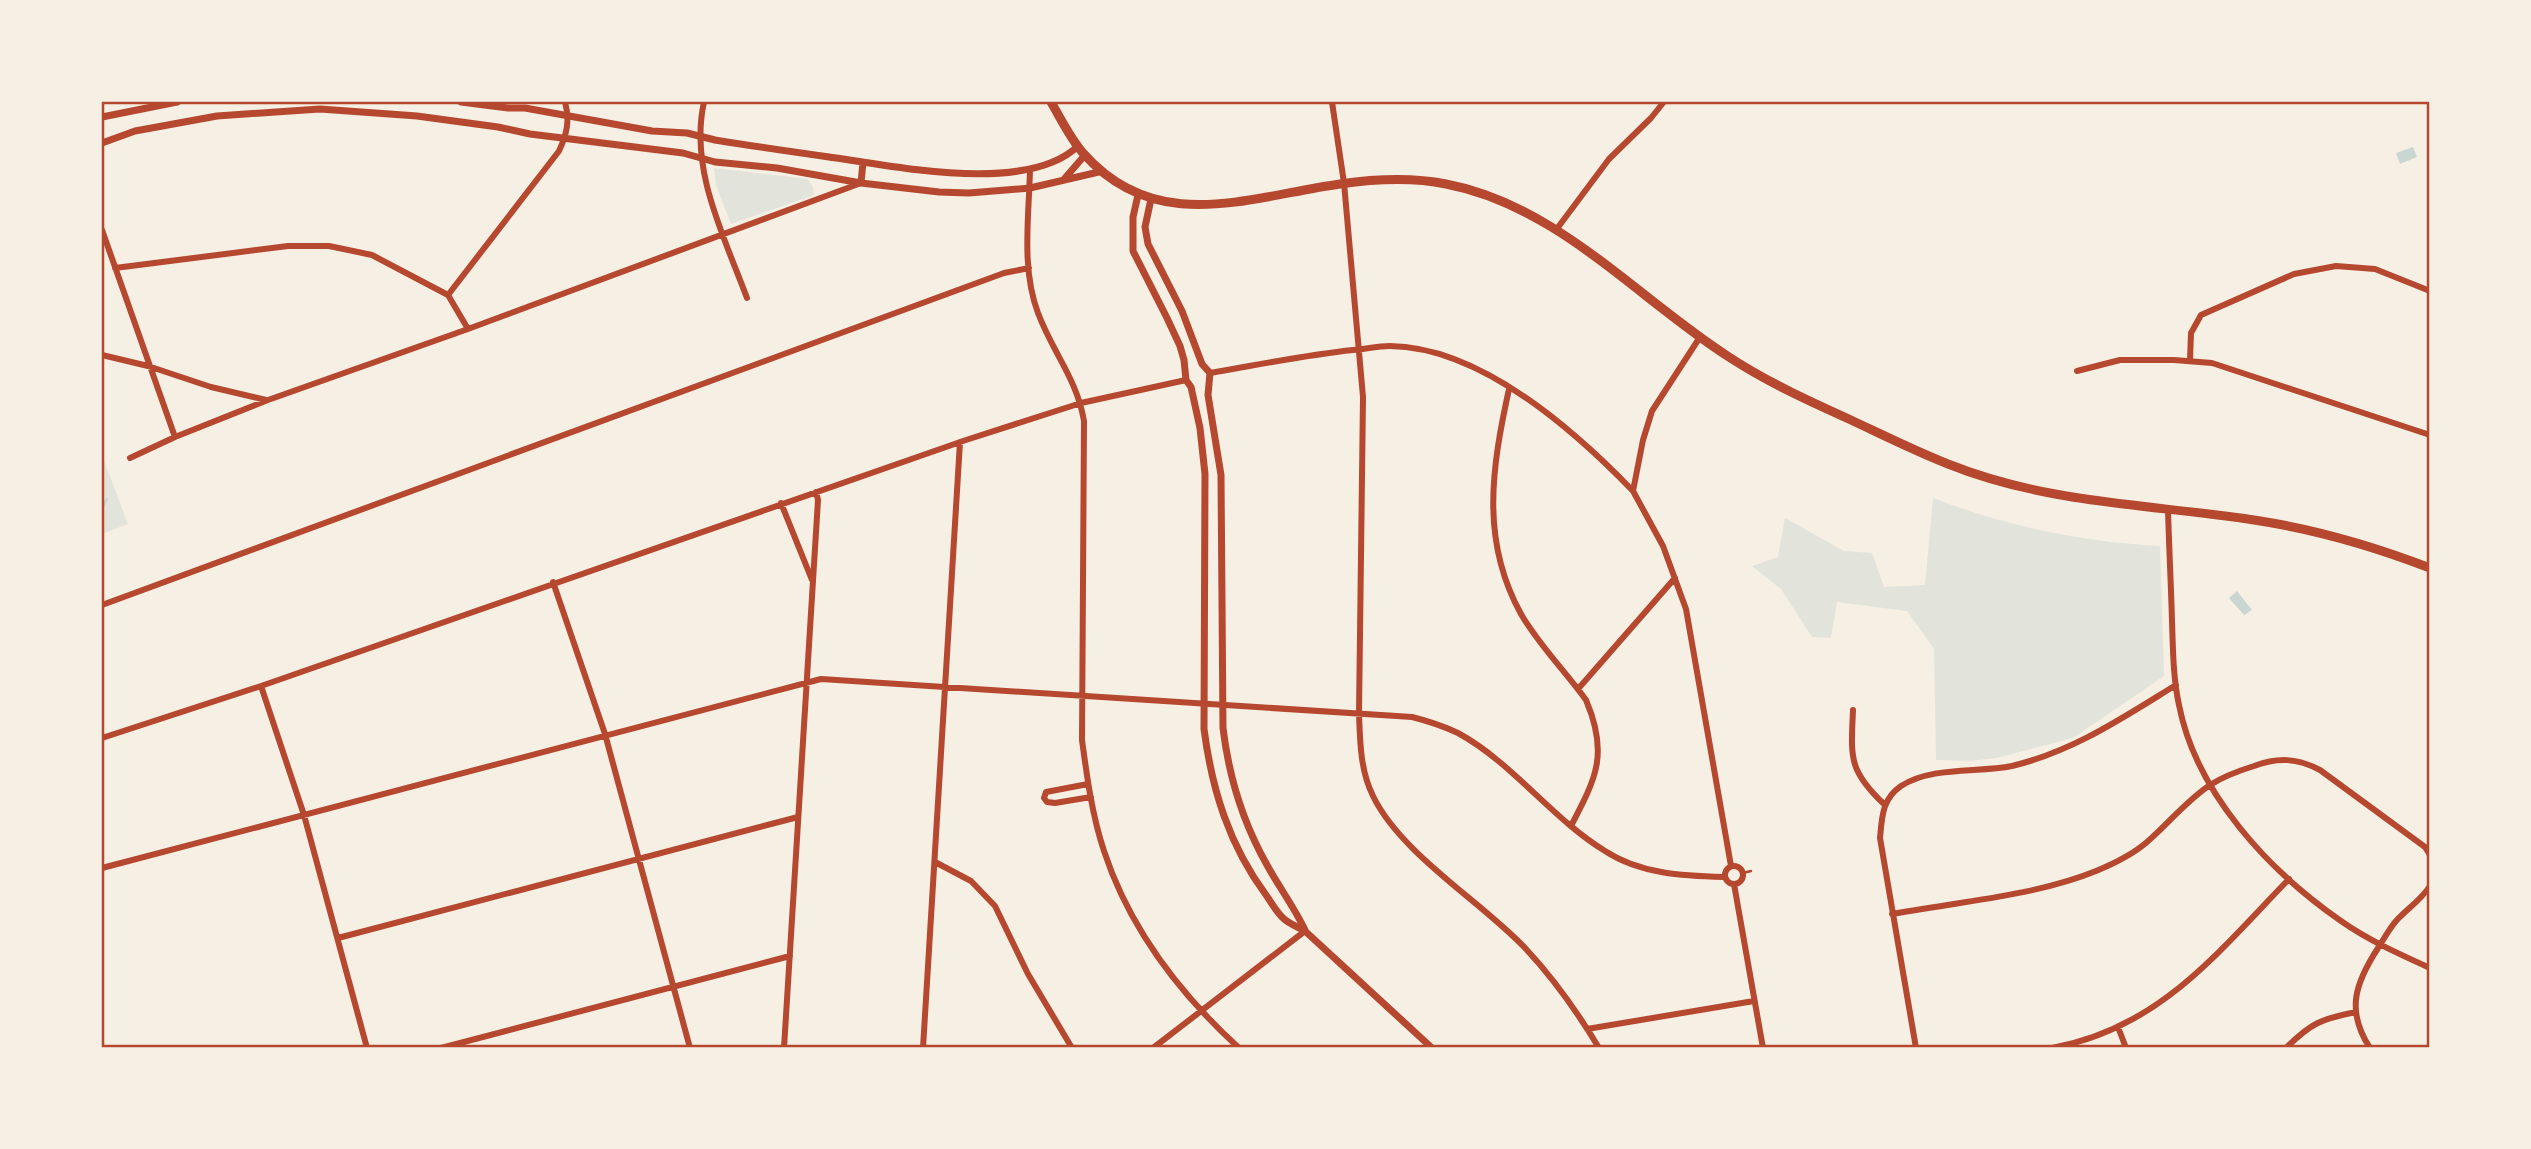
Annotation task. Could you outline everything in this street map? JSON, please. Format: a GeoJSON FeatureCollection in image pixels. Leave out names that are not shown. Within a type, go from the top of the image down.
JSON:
{"type":"FeatureCollection","features":[{"type":"Feature","properties":{"kind":"main road"},"geometry":{"type":"LineString","coordinates":[[1051,102],[1085,155],[1103,171],[1138,194],[1151,199],[1184,205],[1214,205],[1344,183],[1401,179],[1447,184],[1508,203],[1556,230],[1736,362],[1906,446],[1971,473],[2051,495],[2259,520],[2294,527],[2355,543],[2430,568]]}},
{"type":"Feature","properties":{"kind":"street"},"geometry":{"type":"LineString","coordinates":[[102,117],[177,102]]}},
{"type":"Feature","properties":{"kind":"street"},"geometry":{"type":"LineString","coordinates":[[461,102],[569,115],[652,131],[679,132],[941,173],[1030,169],[1055,163],[1069,156],[1078,146]]}},
{"type":"Feature","properties":{"kind":"street"},"geometry":{"type":"LineString","coordinates":[[448,295],[559,151],[565,138],[569,115],[565,102]]}},
{"type":"Feature","properties":{"kind":"street"},"geometry":{"type":"LineString","coordinates":[[704,102],[700,137],[706,181],[747,298]]}},
{"type":"Feature","properties":{"kind":"street"},"geometry":{"type":"LineString","coordinates":[[1332,102],[1344,183],[1363,397],[1359,713],[1365,772],[1372,795],[1386,818],[1406,841],[1525,948],[1558,987],[1599,1048]]}},
{"type":"Feature","properties":{"kind":"street"},"geometry":{"type":"LineString","coordinates":[[1556,230],[1609,159],[1651,118],[1662,103]]}},
{"type":"Feature","properties":{"kind":"street"},"geometry":{"type":"LineString","coordinates":[[102,143],[135,131],[217,116],[320,109],[417,116],[530,134],[683,153],[728,164],[776,168],[861,183],[969,193],[1030,188],[1103,171]]}},
{"type":"Feature","properties":{"kind":"street"},"geometry":{"type":"LineString","coordinates":[[1062,180],[1085,155]]}},
{"type":"Feature","properties":{"kind":"street"},"geometry":{"type":"LineString","coordinates":[[861,183],[863,162]]}},
{"type":"Feature","properties":{"kind":"street"},"geometry":{"type":"LineString","coordinates":[[1030,169],[1029,268],[1032,293],[1038,314],[1054,348],[1074,382],[1084,421],[1082,740],[1091,797],[1104,850],[1128,907],[1161,962],[1201,1010],[1239,1048]]}},
{"type":"Feature","properties":{"kind":"street"},"geometry":{"type":"LineString","coordinates":[[130,458],[268,400],[861,183]]}},
{"type":"Feature","properties":{"kind":"street"},"geometry":{"type":"LineString","coordinates":[[1138,194],[1133,217],[1133,251],[1167,317],[1184,360],[1200,428],[1205,474],[1204,729],[1209,770],[1227,828],[1252,876],[1283,919],[1305,931],[1432,1048]]}},
{"type":"Feature","properties":{"kind":"street"},"geometry":{"type":"LineString","coordinates":[[1151,199],[1145,227],[1148,244],[1182,311],[1202,364],[1210,373]]}},
{"type":"Feature","properties":{"kind":"street"},"geometry":{"type":"LineString","coordinates":[[102,230],[175,437]]}},
{"type":"Feature","properties":{"kind":"street"},"geometry":{"type":"LineString","coordinates":[[115,268],[288,246],[329,246],[372,255],[448,295],[468,329]]}},
{"type":"Feature","properties":{"kind":"street"},"geometry":{"type":"LineString","coordinates":[[2190,360],[2191,333],[2201,315],[2294,274],[2336,266],[2375,269],[2430,291]]}},
{"type":"Feature","properties":{"kind":"street"},"geometry":{"type":"LineString","coordinates":[[102,605],[1004,273],[1029,268]]}},
{"type":"Feature","properties":{"kind":"street"},"geometry":{"type":"LineString","coordinates":[[1633,491],[1652,411],[1700,337]]}},
{"type":"Feature","properties":{"kind":"street"},"geometry":{"type":"LineString","coordinates":[[1210,373],[1391,346],[1438,353],[1469,365],[1538,406],[1596,453],[1633,491],[1663,546],[1675,578],[1690,629],[1731,866]]}},
{"type":"Feature","properties":{"kind":"street"},"geometry":{"type":"LineString","coordinates":[[102,355],[148,366],[211,387],[268,400]]}},
{"type":"Feature","properties":{"kind":"street"},"geometry":{"type":"LineString","coordinates":[[2077,371],[2120,360],[2190,360],[2212,363],[2430,435]]}},
{"type":"Feature","properties":{"kind":"street"},"geometry":{"type":"LineString","coordinates":[[1187,380],[1191,365],[1202,364]]}},
{"type":"Feature","properties":{"kind":"street"},"geometry":{"type":"LineString","coordinates":[[1210,373],[1207,384],[1221,475],[1223,705],[1226,754],[1244,820],[1305,931]]}},
{"type":"Feature","properties":{"kind":"street"},"geometry":{"type":"LineString","coordinates":[[102,738],[261,686],[781,503],[1081,402],[1187,380],[1200,388],[1207,384]]}},
{"type":"Feature","properties":{"kind":"street"},"geometry":{"type":"LineString","coordinates":[[1509,388],[1492,489],[1492,520],[1497,553],[1507,586],[1522,616],[1586,700],[1593,716],[1598,746],[1597,773],[1571,826]]}},
{"type":"Feature","properties":{"kind":"street"},"geometry":{"type":"LineString","coordinates":[[923,1048],[960,442]]}},
{"type":"Feature","properties":{"kind":"street"},"geometry":{"type":"LineString","coordinates":[[784,1048],[813,583],[816,492]]}},
{"type":"Feature","properties":{"kind":"street"},"geometry":{"type":"LineString","coordinates":[[781,503],[813,583]]}},
{"type":"Feature","properties":{"kind":"street"},"geometry":{"type":"LineString","coordinates":[[2168,509],[2176,685],[2186,734],[2208,786],[2247,836],[2289,879],[2340,920],[2380,944],[2430,968]]}},
{"type":"Feature","properties":{"kind":"street"},"geometry":{"type":"LineString","coordinates":[[1578,689],[1675,578]]}},
{"type":"Feature","properties":{"kind":"street"},"geometry":{"type":"LineString","coordinates":[[553,582],[605,734],[690,1048]]}},
{"type":"Feature","properties":{"kind":"street"},"geometry":{"type":"LineString","coordinates":[[102,868],[821,679],[1412,717],[1437,724],[1482,748],[1605,852],[1643,869],[1690,877],[1724,877]]}},
{"type":"Feature","properties":{"kind":"street"},"geometry":{"type":"LineString","coordinates":[[1916,1048],[1880,838],[1884,804],[1899,788],[1919,777],[2011,766],[2070,748],[2176,685]]}},
{"type":"Feature","properties":{"kind":"street"},"geometry":{"type":"LineString","coordinates":[[261,686],[304,815],[367,1048]]}},
{"type":"Feature","properties":{"kind":"street"},"geometry":{"type":"LineString","coordinates":[[1853,710],[1851,750],[1854,763],[1865,786],[1884,804]]}},
{"type":"Feature","properties":{"kind":"street"},"geometry":{"type":"LineString","coordinates":[[1892,914],[2040,888],[2094,872],[2145,844],[2208,786],[2229,774],[2283,758],[2306,762],[2320,770],[2415,840],[2430,855]]}},
{"type":"Feature","properties":{"kind":"street"},"geometry":{"type":"LineString","coordinates":[[1088,784],[1046,792],[1044,798],[1047,802],[1055,803],[1091,797]]}},
{"type":"Feature","properties":{"kind":"street"},"geometry":{"type":"LineString","coordinates":[[338,938],[798,817]]}},
{"type":"Feature","properties":{"kind":"street"},"geometry":{"type":"LineString","coordinates":[[935,862],[971,881],[995,906],[1028,974],[1072,1048]]}},
{"type":"Feature","properties":{"kind":"street"},"geometry":{"type":"LineString","coordinates":[[1724,877],[1729,883],[1741,881],[1743,873],[1738,867],[1731,866]]}},
{"type":"Feature","properties":{"kind":"street"},"geometry":{"type":"LineString","coordinates":[[1724,877],[1731,866]]}},
{"type":"Feature","properties":{"kind":"street"},"geometry":{"type":"LineString","coordinates":[[2052,1048],[2095,1037],[2151,1010],[2186,985],[2289,879]]}},
{"type":"Feature","properties":{"kind":"street"},"geometry":{"type":"LineString","coordinates":[[1734,884],[1763,1048]]}},
{"type":"Feature","properties":{"kind":"street"},"geometry":{"type":"LineString","coordinates":[[2370,1048],[2361,1031],[2356,1012],[2358,983],[2394,923],[2430,886]]}},
{"type":"Feature","properties":{"kind":"street"},"geometry":{"type":"LineString","coordinates":[[1153,1048],[1305,931]]}},
{"type":"Feature","properties":{"kind":"street"},"geometry":{"type":"LineString","coordinates":[[441,1048],[790,956]]}},
{"type":"Feature","properties":{"kind":"street"},"geometry":{"type":"LineString","coordinates":[[1587,1028],[1754,1001]]}},
{"type":"Feature","properties":{"kind":"street"},"geometry":{"type":"LineString","coordinates":[[2286,1048],[2306,1028],[2327,1018],[2356,1012]]}},
{"type":"Feature","properties":{"kind":"street"},"geometry":{"type":"LineString","coordinates":[[2118,1027],[2126,1048]]}},
{"type":"Feature","properties":{"kind":"lane"},"geometry":{"type":"LineString","coordinates":[[1743,873],[1751,872]]}},
{"type":"Feature","properties":{"kind":"shaded area"},"geometry":{"type":"Polygon","coordinates":[[[2413,147],[2417,157],[2400,164],[2396,153],[2413,147]]]}},
{"type":"Feature","properties":{"kind":"shaded area"},"geometry":{"type":"Polygon","coordinates":[[[714,168],[808,179],[814,195],[731,224],[716,185],[714,168]]]}},
{"type":"Feature","properties":{"kind":"shaded area"},"geometry":{"type":"Polygon","coordinates":[[[102,455],[128,524],[102,534],[102,455]]]}},
{"type":"Feature","properties":{"kind":"shaded area"},"geometry":{"type":"Polygon","coordinates":[[[1933,498],[1988,517],[2044,531],[2101,541],[2160,546],[2164,676],[2073,738],[1996,758],[1970,761],[1936,760],[1934,649],[1907,611],[1837,602],[1831,638],[1812,637],[1781,589],[1752,566],[1778,557],[1785,518],[1844,551],[1872,553],[1884,587],[1925,585],[1933,498]]]}},
{"type":"Feature","properties":{"kind":"shaded area"},"geometry":{"type":"Polygon","coordinates":[[[2237,591],[2252,610],[2244,615],[2229,598],[2237,591]]]}},
{"type":"Feature","properties":{"kind":"waterway"},"geometry":{"type":"LineString","coordinates":[[102,507],[107,499]]}}]}
